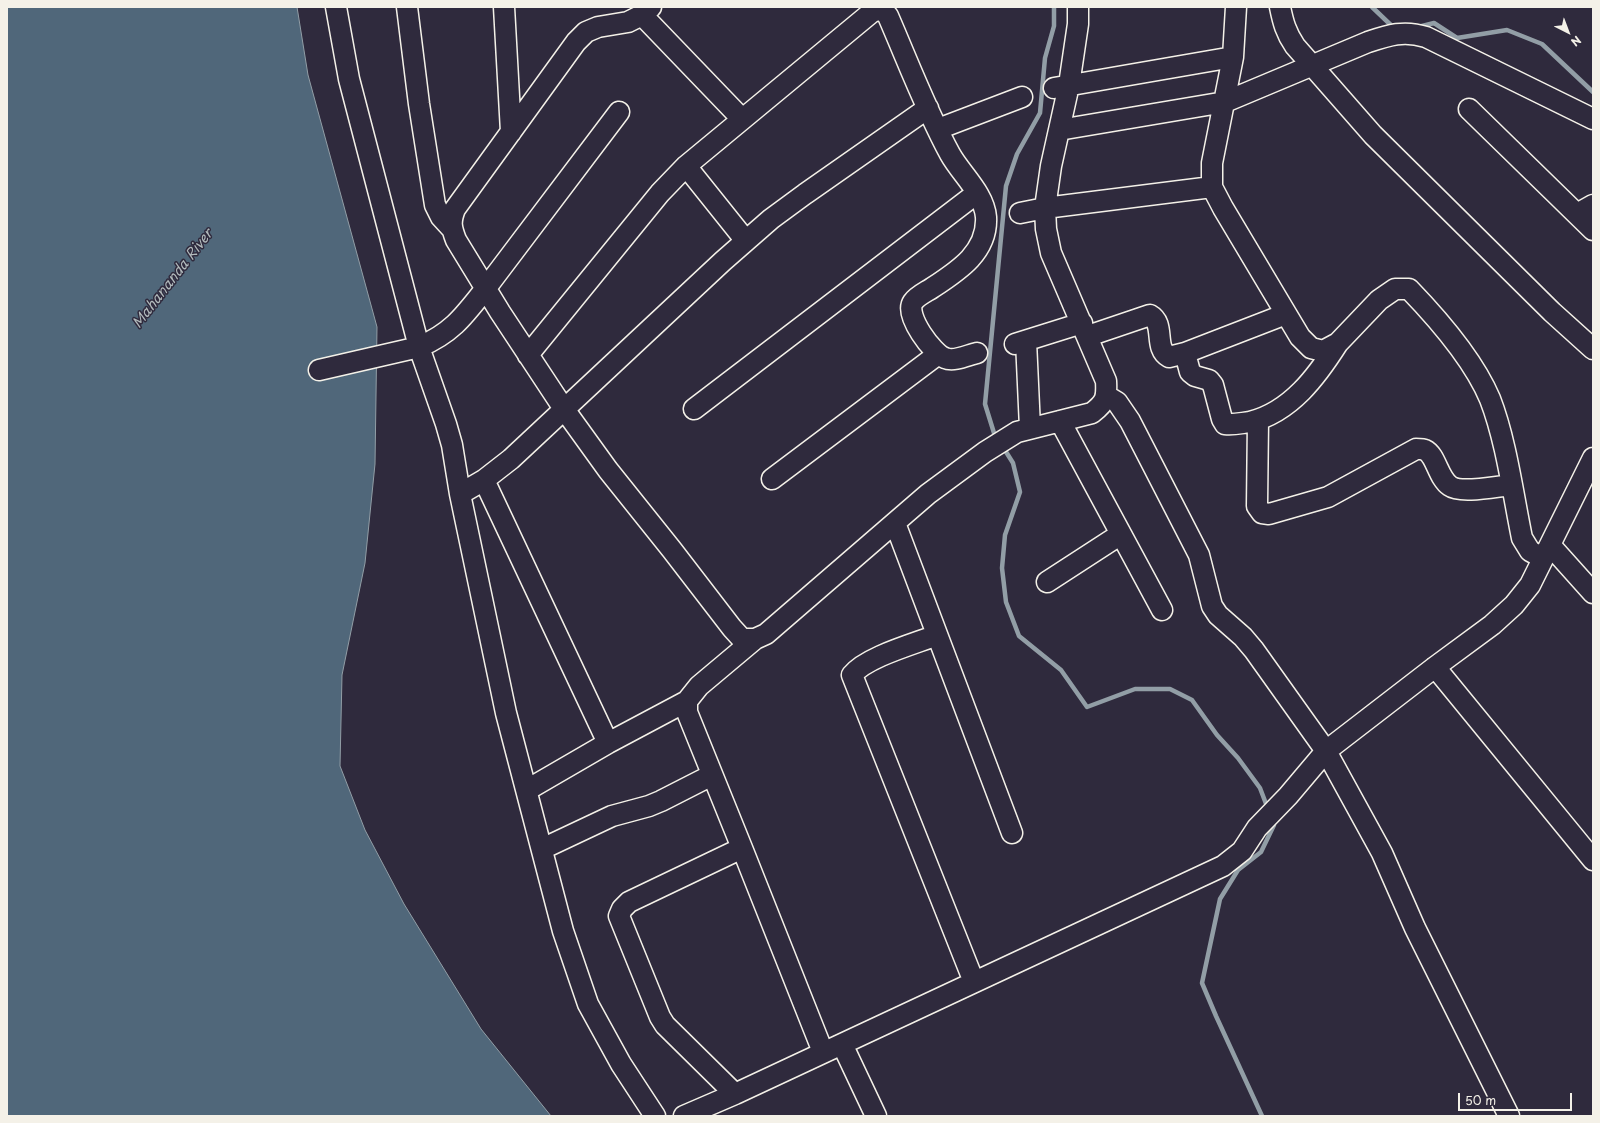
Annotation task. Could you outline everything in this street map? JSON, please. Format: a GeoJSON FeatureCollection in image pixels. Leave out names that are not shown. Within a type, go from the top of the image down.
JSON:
{"type":"FeatureCollection","features":[{"type":"Feature","properties":{"kind":"street"},"geometry":{"type":"LineString","coordinates":[[336,7],[349,79],[418,347],[446,424],[452,445],[460,494],[506,712],[563,930],[588,1004],[621,1064],[655,1116]]}},
{"type":"Feature","properties":{"kind":"street"},"geometry":{"type":"LineString","coordinates":[[407,7],[419,104],[435,205],[441,217],[452,229]]}},
{"type":"Feature","properties":{"kind":"street"},"geometry":{"type":"LineString","coordinates":[[504,7],[511,132]]}},
{"type":"Feature","properties":{"kind":"street"},"geometry":{"type":"LineString","coordinates":[[527,790],[608,743],[687,701],[699,686],[755,639],[766,634],[928,494],[985,452],[1024,430],[1092,413],[1102,405],[1107,396],[1106,381],[1085,329],[1051,253],[1046,229],[1045,208],[1059,130],[1062,86],[1078,24],[1078,7]]}},
{"type":"Feature","properties":{"kind":"street"},"geometry":{"type":"LineString","coordinates":[[1236,7],[1233,57],[1212,163],[1212,187],[1300,337],[1311,348],[1323,351],[1338,343]]}},
{"type":"Feature","properties":{"kind":"street"},"geometry":{"type":"LineString","coordinates":[[1280,7],[1287,34],[1295,46],[1373,135],[1552,312],[1593,349]]}},
{"type":"Feature","properties":{"kind":"street"},"geometry":{"type":"LineString","coordinates":[[528,355],[660,193],[686,166],[872,12],[884,8],[950,154],[977,193],[989,216],[986,229],[974,256],[959,270],[922,294],[912,303],[910,313],[914,322],[937,355],[947,359],[978,353]]}},
{"type":"Feature","properties":{"kind":"street"},"geometry":{"type":"LineString","coordinates":[[742,119],[646,11],[628,22],[598,27],[586,32],[576,42],[455,209],[451,219],[452,229],[456,240],[486,288],[564,409],[608,470],[732,628],[742,639],[755,639]]}},
{"type":"Feature","properties":{"kind":"street"},"geometry":{"type":"LineString","coordinates":[[1059,130],[1225,102],[1311,65],[1375,40],[1390,35],[1414,33],[1426,37],[1593,119]]}},
{"type":"Feature","properties":{"kind":"street"},"geometry":{"type":"LineString","coordinates":[[1062,86],[1233,57]]}},
{"type":"Feature","properties":{"kind":"street"},"geometry":{"type":"LineString","coordinates":[[938,129],[1022,97]]}},
{"type":"Feature","properties":{"kind":"street"},"geometry":{"type":"LineString","coordinates":[[460,494],[484,480],[511,459],[771,219],[928,108]]}},
{"type":"Feature","properties":{"kind":"street"},"geometry":{"type":"LineString","coordinates":[[1469,109],[1585,210],[1593,230]]}},
{"type":"Feature","properties":{"kind":"street"},"geometry":{"type":"LineString","coordinates":[[319,370],[418,347],[446,333],[469,310],[619,112]]}},
{"type":"Feature","properties":{"kind":"street"},"geometry":{"type":"LineString","coordinates":[[686,166],[746,241]]}},
{"type":"Feature","properties":{"kind":"street"},"geometry":{"type":"LineString","coordinates":[[1020,214],[1045,208],[1212,187]]}},
{"type":"Feature","properties":{"kind":"street"},"geometry":{"type":"LineString","coordinates":[[694,409],[977,193]]}},
{"type":"Feature","properties":{"kind":"street"},"geometry":{"type":"LineString","coordinates":[[1185,353],[1190,372],[1195,376],[1209,380],[1213,385],[1222,419],[1226,424],[1233,425],[1258,420],[1273,413],[1307,386],[1338,343],[1379,300],[1395,289],[1409,289],[1465,356],[1478,376],[1489,398],[1497,420],[1512,485],[1522,538],[1530,551],[1546,551],[1593,593]]}},
{"type":"Feature","properties":{"kind":"street"},"geometry":{"type":"LineString","coordinates":[[1024,430],[1021,343],[1150,315],[1154,318],[1158,325],[1161,349],[1164,354],[1169,357],[1185,353],[1286,314]]}},
{"type":"Feature","properties":{"kind":"street"},"geometry":{"type":"LineString","coordinates":[[772,479],[937,355]]}},
{"type":"Feature","properties":{"kind":"street"},"geometry":{"type":"LineString","coordinates":[[1107,396],[1117,402],[1130,421],[1199,555],[1212,606],[1218,615],[1243,637],[1254,650],[1326,751],[1382,853],[1415,928],[1509,1116]]}},
{"type":"Feature","properties":{"kind":"street"},"geometry":{"type":"LineString","coordinates":[[1258,420],[1257,506],[1262,513],[1269,514],[1328,496],[1416,449],[1425,450],[1431,456],[1442,478],[1450,487],[1462,490],[1512,485]]}},
{"type":"Feature","properties":{"kind":"street"},"geometry":{"type":"LineString","coordinates":[[1060,421],[1162,610]]}},
{"type":"Feature","properties":{"kind":"street"},"geometry":{"type":"LineString","coordinates":[[684,1116],[1223,866],[1242,851],[1251,836],[1264,820],[1288,796],[1326,751],[1435,666],[1492,625],[1514,605],[1530,585],[1593,458]]}},
{"type":"Feature","properties":{"kind":"street"},"geometry":{"type":"LineString","coordinates":[[484,480],[608,743]]}},
{"type":"Feature","properties":{"kind":"street"},"geometry":{"type":"LineString","coordinates":[[894,523],[1012,833]]}},
{"type":"Feature","properties":{"kind":"street"},"geometry":{"type":"LineString","coordinates":[[1048,582],[1121,534]]}},
{"type":"Feature","properties":{"kind":"street"},"geometry":{"type":"LineString","coordinates":[[937,635],[868,662],[857,669],[852,675],[974,982]]}},
{"type":"Feature","properties":{"kind":"street"},"geometry":{"type":"LineString","coordinates":[[1435,666],[1593,860]]}},
{"type":"Feature","properties":{"kind":"street"},"geometry":{"type":"LineString","coordinates":[[687,701],[687,712],[691,724],[823,1052]]}},
{"type":"Feature","properties":{"kind":"street"},"geometry":{"type":"LineString","coordinates":[[542,849],[606,818],[661,801],[712,775]]}},
{"type":"Feature","properties":{"kind":"street"},"geometry":{"type":"LineString","coordinates":[[734,1094],[665,1025],[660,1017],[619,916],[622,908],[629,902],[742,848]]}},
{"type":"Feature","properties":{"kind":"street"},"geometry":{"type":"LineString","coordinates":[[842,1044],[876,1116]]}},
{"type":"Feature","properties":{"kind":"water","name":"Mahananda River"},"geometry":{"type":"Polygon","coordinates":[[[7,7],[297,7],[308,75],[377,327],[375,464],[365,563],[342,675],[340,766],[365,830],[404,904],[481,1029],[551,1116],[7,1116],[7,7]]]}},
{"type":"Feature","properties":{"kind":"waterway"},"geometry":{"type":"LineString","coordinates":[[998,439],[994,433],[985,404],[1006,186],[1017,154],[1040,113],[1045,58],[1054,26],[1054,7]]}},
{"type":"Feature","properties":{"kind":"waterway"},"geometry":{"type":"LineString","coordinates":[[1372,7],[1395,29]]}},
{"type":"Feature","properties":{"kind":"waterway"},"geometry":{"type":"LineString","coordinates":[[1418,27],[1434,23],[1457,38],[1507,30],[1542,44],[1593,92]]}},
{"type":"Feature","properties":{"kind":"waterway"},"geometry":{"type":"LineString","coordinates":[[1003,447],[1013,463],[1020,492],[1005,535],[1002,568],[1006,602],[1019,636],[1061,670],[1087,707],[1135,689],[1170,689],[1192,700],[1217,735],[1238,758],[1260,788],[1268,809]]}},
{"type":"Feature","properties":{"kind":"waterway"},"geometry":{"type":"LineString","coordinates":[[1262,1116],[1202,983],[1220,899],[1238,870],[1261,852],[1274,825],[1272,820]]}}]}
